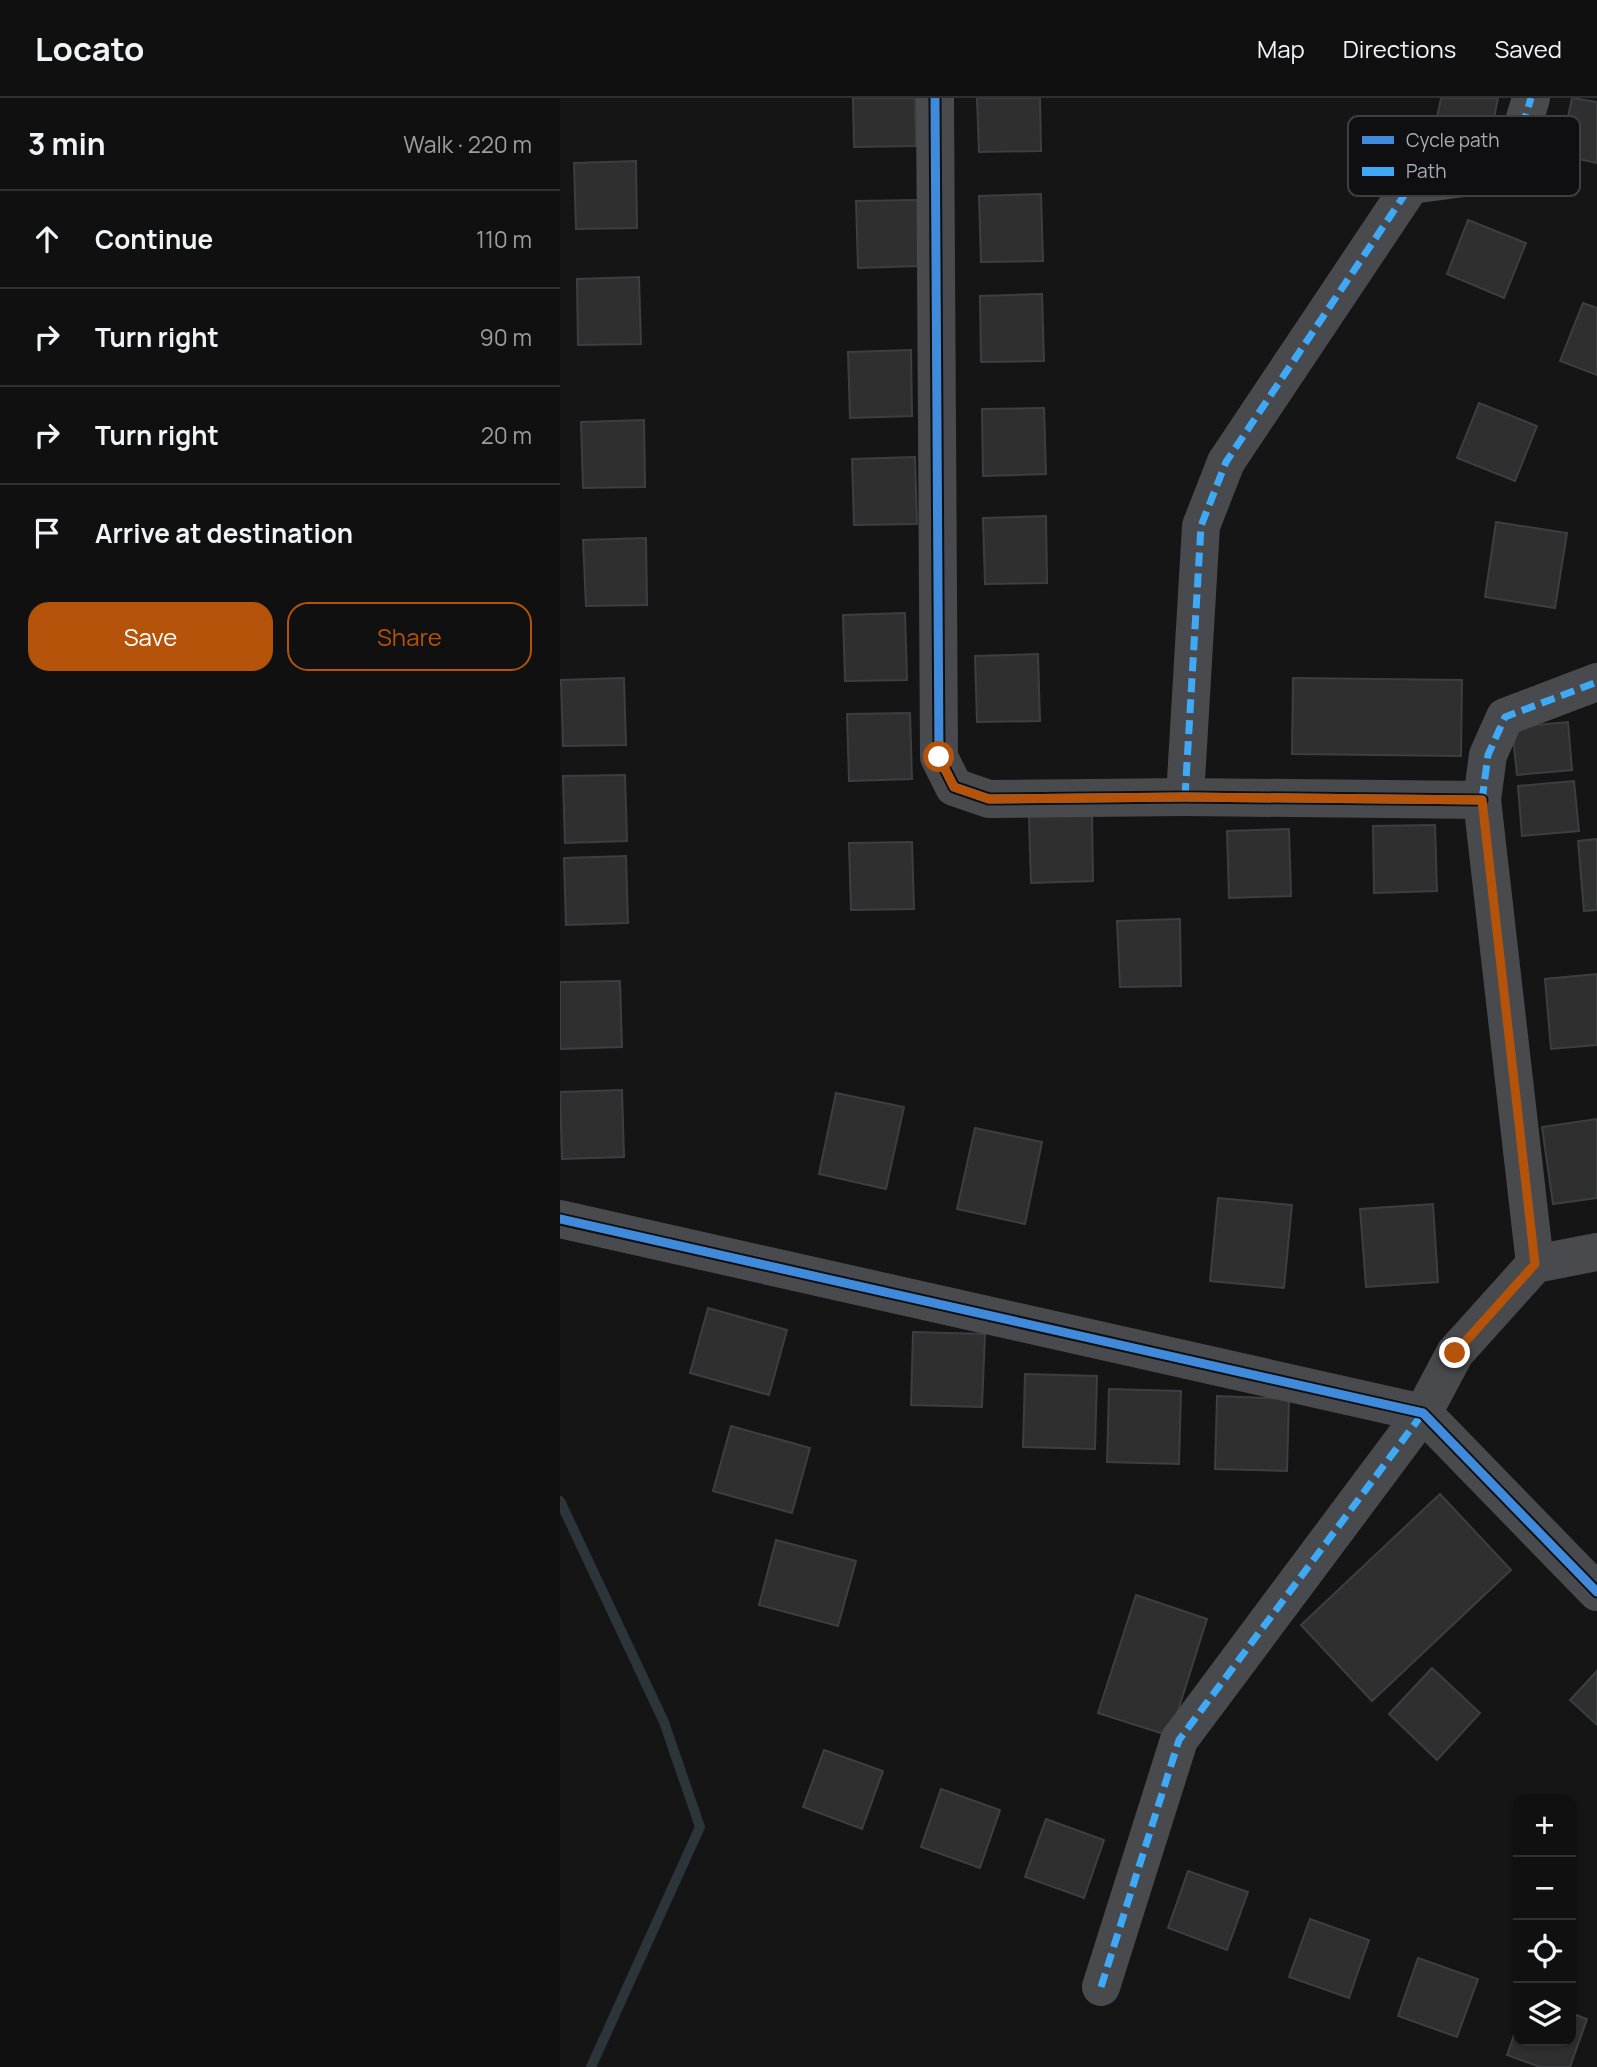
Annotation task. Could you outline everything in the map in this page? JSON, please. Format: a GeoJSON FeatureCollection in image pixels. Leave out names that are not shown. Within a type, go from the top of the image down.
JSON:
{"type":"FeatureCollection","features":[{"type":"Feature","properties":{"kind":"street"},"geometry":{"type":"LineString","coordinates":[[935,98],[939,757],[954,787],[989,799],[1185,797],[1482,800]]}},
{"type":"Feature","properties":{"kind":"street"},"geometry":{"type":"LineString","coordinates":[[1526,116],[1531,98]]}},
{"type":"Feature","properties":{"kind":"street"},"geometry":{"type":"LineString","coordinates":[[1185,797],[1201,526],[1226,462],[1404,196]]}},
{"type":"Feature","properties":{"kind":"street"},"geometry":{"type":"LineString","coordinates":[[1535,1264],[1482,800],[1488,755],[1505,717],[1597,682]]}},
{"type":"Feature","properties":{"kind":"street"},"geometry":{"type":"LineString","coordinates":[[560,1219],[1423,1413],[1597,1592]]}},
{"type":"Feature","properties":{"kind":"street"},"geometry":{"type":"LineString","coordinates":[[1101,1987],[1179,1740],[1423,1413],[1455,1353],[1535,1264],[1597,1252]]}},
{"type":"Feature","properties":{"kind":"building"},"geometry":{"type":"Polygon","coordinates":[[[853,98],[915,98],[916,146],[854,147],[853,98]]]}},
{"type":"Feature","properties":{"kind":"building"},"geometry":{"type":"Polygon","coordinates":[[[977,98],[1040,98],[1041,151],[979,152],[977,98]]]}},
{"type":"Feature","properties":{"kind":"building"},"geometry":{"type":"Polygon","coordinates":[[[1441,98],[1498,98],[1494,116],[1437,116],[1441,98]]]}},
{"type":"Feature","properties":{"kind":"building"},"geometry":{"type":"Polygon","coordinates":[[[1572,98],[1597,102],[1597,163],[1580,159],[1580,116],[1568,116],[1572,98]]]}},
{"type":"Feature","properties":{"kind":"building"},"geometry":{"type":"Polygon","coordinates":[[[636,161],[637,228],[576,229],[574,163],[636,161]]]}},
{"type":"Feature","properties":{"kind":"building"},"geometry":{"type":"Polygon","coordinates":[[[1041,194],[1043,261],[981,262],[979,196],[1041,194]]]}},
{"type":"Feature","properties":{"kind":"building"},"geometry":{"type":"Polygon","coordinates":[[[918,200],[920,266],[858,268],[856,201],[918,200]]]}},
{"type":"Feature","properties":{"kind":"building"},"geometry":{"type":"Polygon","coordinates":[[[1468,220],[1526,243],[1504,298],[1447,274],[1468,220]]]}},
{"type":"Feature","properties":{"kind":"building"},"geometry":{"type":"Polygon","coordinates":[[[639,277],[641,344],[578,345],[577,279],[639,277]]]}},
{"type":"Feature","properties":{"kind":"building"},"geometry":{"type":"Polygon","coordinates":[[[1042,294],[1044,361],[981,362],[980,296],[1042,294]]]}},
{"type":"Feature","properties":{"kind":"building"},"geometry":{"type":"Polygon","coordinates":[[[1583,303],[1597,308],[1597,375],[1560,361],[1583,303]]]}},
{"type":"Feature","properties":{"kind":"building"},"geometry":{"type":"Polygon","coordinates":[[[911,350],[912,416],[850,418],[848,352],[911,350]]]}},
{"type":"Feature","properties":{"kind":"building"},"geometry":{"type":"Polygon","coordinates":[[[1479,403],[1537,426],[1515,481],[1457,458],[1479,403]]]}},
{"type":"Feature","properties":{"kind":"building"},"geometry":{"type":"Polygon","coordinates":[[[1044,408],[1046,474],[983,476],[982,409],[1044,408]]]}},
{"type":"Feature","properties":{"kind":"building"},"geometry":{"type":"Polygon","coordinates":[[[644,420],[645,487],[583,488],[581,422],[644,420]]]}},
{"type":"Feature","properties":{"kind":"building"},"geometry":{"type":"Polygon","coordinates":[[[915,457],[917,524],[854,525],[852,459],[915,457]]]}},
{"type":"Feature","properties":{"kind":"building"},"geometry":{"type":"Polygon","coordinates":[[[1046,516],[1047,583],[985,584],[983,518],[1046,516]]]}},
{"type":"Feature","properties":{"kind":"building"},"geometry":{"type":"Polygon","coordinates":[[[1496,522],[1567,533],[1555,608],[1485,597],[1496,522]]]}},
{"type":"Feature","properties":{"kind":"building"},"geometry":{"type":"Polygon","coordinates":[[[646,538],[647,605],[586,606],[583,540],[646,538]]]}},
{"type":"Feature","properties":{"kind":"building"},"geometry":{"type":"Polygon","coordinates":[[[905,613],[907,680],[845,681],[843,615],[905,613]]]}},
{"type":"Feature","properties":{"kind":"building"},"geometry":{"type":"Polygon","coordinates":[[[1038,654],[1040,721],[977,722],[975,656],[1038,654]]]}},
{"type":"Feature","properties":{"kind":"building"},"geometry":{"type":"Polygon","coordinates":[[[624,678],[626,745],[563,746],[561,680],[624,678]]]}},
{"type":"Feature","properties":{"kind":"building"},"geometry":{"type":"Polygon","coordinates":[[[1293,678],[1462,680],[1461,756],[1292,754],[1293,678]]]}},
{"type":"Feature","properties":{"kind":"building"},"geometry":{"type":"Polygon","coordinates":[[[910,713],[912,779],[849,781],[847,714],[910,713]]]}},
{"type":"Feature","properties":{"kind":"building"},"geometry":{"type":"Polygon","coordinates":[[[1568,722],[1572,770],[1517,775],[1512,727],[1568,722]]]}},
{"type":"Feature","properties":{"kind":"building"},"geometry":{"type":"Polygon","coordinates":[[[625,775],[627,841],[565,843],[563,776],[625,775]]]}},
{"type":"Feature","properties":{"kind":"building"},"geometry":{"type":"Polygon","coordinates":[[[1574,781],[1579,831],[1522,836],[1518,786],[1574,781]]]}},
{"type":"Feature","properties":{"kind":"building"},"geometry":{"type":"Polygon","coordinates":[[[1092,815],[1093,881],[1031,883],[1029,816],[1092,815]]]}},
{"type":"Feature","properties":{"kind":"building"},"geometry":{"type":"Polygon","coordinates":[[[1435,825],[1437,891],[1374,893],[1373,826],[1435,825]]]}},
{"type":"Feature","properties":{"kind":"building"},"geometry":{"type":"Polygon","coordinates":[[[1289,829],[1291,896],[1229,898],[1227,831],[1289,829]]]}},
{"type":"Feature","properties":{"kind":"building"},"geometry":{"type":"Polygon","coordinates":[[[1597,839],[1597,910],[1584,911],[1578,841],[1597,839]]]}},
{"type":"Feature","properties":{"kind":"building"},"geometry":{"type":"Polygon","coordinates":[[[912,842],[914,909],[851,910],[849,843],[912,842]]]}},
{"type":"Feature","properties":{"kind":"building"},"geometry":{"type":"Polygon","coordinates":[[[626,856],[628,923],[566,925],[564,858],[626,856]]]}},
{"type":"Feature","properties":{"kind":"building"},"geometry":{"type":"Polygon","coordinates":[[[1180,919],[1181,986],[1120,987],[1117,921],[1180,919]]]}},
{"type":"Feature","properties":{"kind":"building"},"geometry":{"type":"Polygon","coordinates":[[[1597,974],[1597,1045],[1551,1049],[1545,979],[1597,974]]]}},
{"type":"Feature","properties":{"kind":"building"},"geometry":{"type":"Polygon","coordinates":[[[620,981],[622,1047],[560,1049],[560,982],[620,981]]]}},
{"type":"Feature","properties":{"kind":"building"},"geometry":{"type":"Polygon","coordinates":[[[622,1090],[624,1157],[562,1159],[560,1092],[622,1090]]]}},
{"type":"Feature","properties":{"kind":"building"},"geometry":{"type":"Polygon","coordinates":[[[836,1093],[904,1107],[886,1189],[819,1174],[836,1093]]]}},
{"type":"Feature","properties":{"kind":"building"},"geometry":{"type":"Polygon","coordinates":[[[1597,1119],[1597,1198],[1553,1204],[1542,1127],[1597,1119]]]}},
{"type":"Feature","properties":{"kind":"building"},"geometry":{"type":"Polygon","coordinates":[[[975,1128],[1042,1142],[1025,1224],[957,1209],[975,1128]]]}},
{"type":"Feature","properties":{"kind":"building"},"geometry":{"type":"Polygon","coordinates":[[[1218,1198],[1292,1205],[1284,1288],[1210,1281],[1218,1198]]]}},
{"type":"Feature","properties":{"kind":"building"},"geometry":{"type":"Polygon","coordinates":[[[1433,1204],[1438,1282],[1366,1287],[1360,1209],[1433,1204]]]}},
{"type":"Feature","properties":{"kind":"building"},"geometry":{"type":"Polygon","coordinates":[[[708,1308],[787,1330],[769,1395],[690,1373],[708,1308]]]}},
{"type":"Feature","properties":{"kind":"building"},"geometry":{"type":"Polygon","coordinates":[[[913,1332],[985,1334],[982,1407],[911,1405],[913,1332]]]}},
{"type":"Feature","properties":{"kind":"building"},"geometry":{"type":"Polygon","coordinates":[[[1025,1374],[1097,1376],[1095,1449],[1023,1447],[1025,1374]]]}},
{"type":"Feature","properties":{"kind":"building"},"geometry":{"type":"Polygon","coordinates":[[[1109,1389],[1181,1391],[1179,1464],[1107,1462],[1109,1389]]]}},
{"type":"Feature","properties":{"kind":"building"},"geometry":{"type":"Polygon","coordinates":[[[1217,1396],[1289,1399],[1287,1471],[1215,1469],[1217,1396]]]}},
{"type":"Feature","properties":{"kind":"building"},"geometry":{"type":"Polygon","coordinates":[[[731,1426],[810,1448],[792,1513],[713,1491],[731,1426]]]}},
{"type":"Feature","properties":{"kind":"building"},"geometry":{"type":"Polygon","coordinates":[[[1440,1494],[1511,1570],[1372,1701],[1301,1625],[1440,1494]]]}},
{"type":"Feature","properties":{"kind":"building"},"geometry":{"type":"Polygon","coordinates":[[[776,1540],[856,1561],[838,1626],[759,1605],[776,1540]]]}},
{"type":"Feature","properties":{"kind":"building"},"geometry":{"type":"Polygon","coordinates":[[[1136,1595],[1207,1619],[1170,1736],[1098,1713],[1136,1595]]]}},
{"type":"Feature","properties":{"kind":"building"},"geometry":{"type":"Polygon","coordinates":[[[1432,1668],[1480,1713],[1437,1760],[1389,1714],[1432,1668]]]}},
{"type":"Feature","properties":{"kind":"building"},"geometry":{"type":"Polygon","coordinates":[[[1597,1671],[1597,1725],[1570,1700],[1597,1671]]]}},
{"type":"Feature","properties":{"kind":"building"},"geometry":{"type":"Polygon","coordinates":[[[824,1750],[883,1771],[862,1829],[803,1807],[824,1750]]]}},
{"type":"Feature","properties":{"kind":"building"},"geometry":{"type":"Polygon","coordinates":[[[941,1789],[1000,1810],[980,1868],[921,1847],[941,1789]]]}},
{"type":"Feature","properties":{"kind":"building"},"geometry":{"type":"Polygon","coordinates":[[[1046,1819],[1104,1840],[1084,1898],[1025,1877],[1046,1819]]]}},
{"type":"Feature","properties":{"kind":"building"},"geometry":{"type":"Polygon","coordinates":[[[1188,1871],[1248,1892],[1227,1950],[1168,1928],[1188,1871]]]}},
{"type":"Feature","properties":{"kind":"building"},"geometry":{"type":"Polygon","coordinates":[[[1310,1919],[1369,1940],[1349,1998],[1289,1977],[1310,1919]]]}},
{"type":"Feature","properties":{"kind":"building"},"geometry":{"type":"Polygon","coordinates":[[[1418,1958],[1478,1979],[1457,2037],[1398,2016],[1418,1958]]]}},
{"type":"Feature","properties":{"kind":"building"},"geometry":{"type":"Polygon","coordinates":[[[1576,2015],[1587,2019],[1570,2067],[1540,2067],[1507,2055],[1513,2038],[1513,2046],[1576,2046],[1576,2015]]]}},
{"type":"Feature","properties":{"kind":"waterway"},"geometry":{"type":"LineString","coordinates":[[560,1501],[664,1722],[700,1827],[591,2067]]}},
{"type":"Feature","properties":{"kind":"marked path"},"geometry":{"type":"LineString","coordinates":[[1526,116],[1531,98]]}},
{"type":"Feature","properties":{"kind":"marked path"},"geometry":{"type":"LineString","coordinates":[[1185,797],[1201,526],[1226,462],[1404,196]]}},
{"type":"Feature","properties":{"kind":"marked path"},"geometry":{"type":"LineString","coordinates":[[1482,800],[1488,755],[1505,717],[1597,682]]}},
{"type":"Feature","properties":{"kind":"marked path"},"geometry":{"type":"LineString","coordinates":[[1101,1987],[1179,1740],[1423,1413]]}},
{"type":"Feature","properties":{"kind":"cycle path"},"geometry":{"type":"LineString","coordinates":[[935,98],[939,757],[954,787],[989,799],[1185,797],[1482,800]]}},
{"type":"Feature","properties":{"kind":"cycle path"},"geometry":{"type":"LineString","coordinates":[[560,1219],[1423,1413],[1597,1592]]}},
{"type":"Feature","properties":{"kind":"route"},"geometry":{"type":"LineString","coordinates":[[939,757],[954,787],[989,799],[1185,797],[1482,800],[1535,1264],[1455,1353]]}}]}
